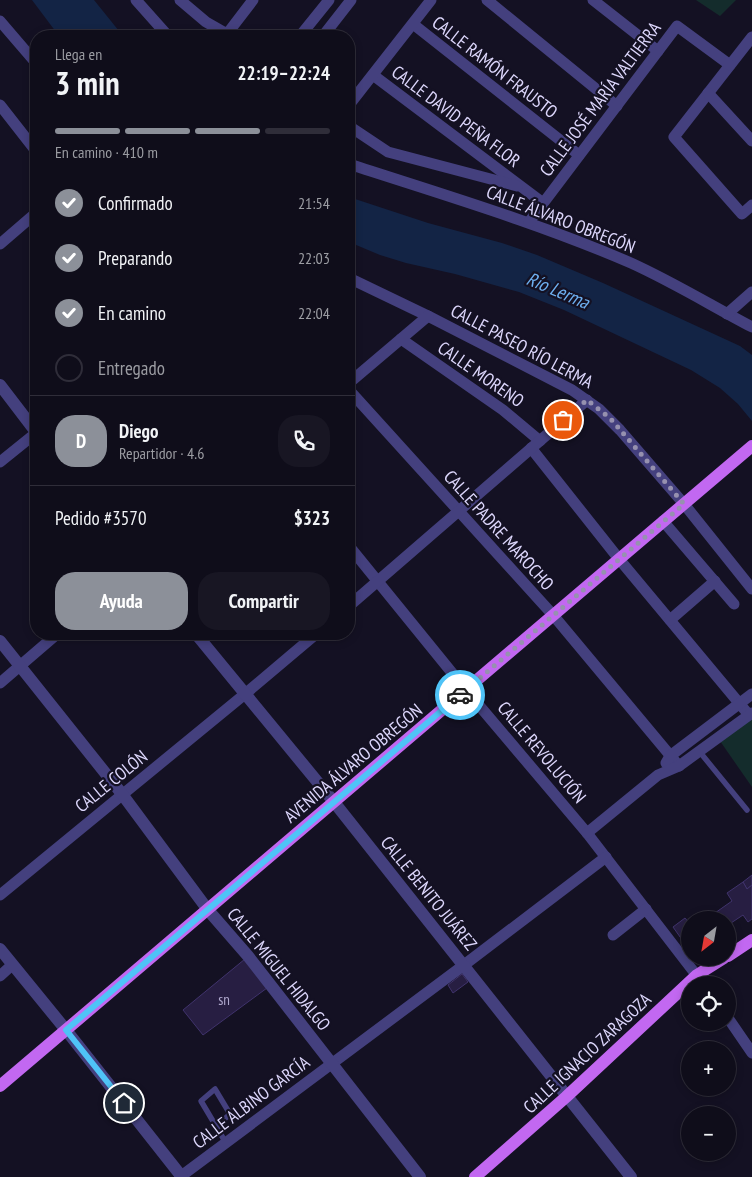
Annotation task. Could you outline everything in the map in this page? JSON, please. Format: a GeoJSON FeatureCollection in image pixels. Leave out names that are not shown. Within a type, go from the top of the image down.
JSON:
{"type":"FeatureCollection","features":[{"type":"Feature","properties":{"kind":"main road","name":"AVENIDA ÁLVARO OBREGÓN"},"geometry":{"type":"LineString","coordinates":[[0,1086],[752,446]]}},
{"type":"Feature","properties":{"kind":"main road","name":"CALLE IGNACIO ZARAGOZA"},"geometry":{"type":"LineString","coordinates":[[736,950],[752,940]]}},
{"type":"Feature","properties":{"kind":"main road","name":"CALLE IGNACIO ZARAGOZA"},"geometry":{"type":"LineString","coordinates":[[704,976],[715,966]]}},
{"type":"Feature","properties":{"kind":"main road","name":"CALLE IGNACIO ZARAGOZA"},"geometry":{"type":"LineString","coordinates":[[476,1177],[681,997]]}},
{"type":"Feature","properties":{"kind":"street"},"geometry":{"type":"LineString","coordinates":[[136,0],[163,30]]}},
{"type":"Feature","properties":{"kind":"street"},"geometry":{"type":"LineString","coordinates":[[180,0],[206,22],[220,30]]}},
{"type":"Feature","properties":{"kind":"street"},"geometry":{"type":"LineString","coordinates":[[230,30],[253,0]]}},
{"type":"Feature","properties":{"kind":"street"},"geometry":{"type":"LineString","coordinates":[[305,30],[329,0]]}},
{"type":"Feature","properties":{"kind":"street"},"geometry":{"type":"LineString","coordinates":[[327,30],[351,0]]}},
{"type":"Feature","properties":{"kind":"street"},"geometry":{"type":"LineString","coordinates":[[355,98],[431,0]]}},
{"type":"Feature","properties":{"kind":"street"},"geometry":{"type":"LineString","coordinates":[[487,0],[617,106]]}},
{"type":"Feature","properties":{"kind":"street"},"geometry":{"type":"LineString","coordinates":[[593,0],[658,51]]}},
{"type":"Feature","properties":{"kind":"street","name":"CALLE RAMÓN FRAUSTO"},"geometry":{"type":"LineString","coordinates":[[413,24],[579,155]]}},
{"type":"Feature","properties":{"kind":"street","name":"CALLE JOSÉ MARÍA VALTIERRA"},"geometry":{"type":"LineString","coordinates":[[529,222],[677,26],[730,65]]}},
{"type":"Feature","properties":{"kind":"street"},"geometry":{"type":"LineString","coordinates":[[2,29],[30,57]]}},
{"type":"Feature","properties":{"kind":"street"},"geometry":{"type":"LineString","coordinates":[[750,46],[730,65],[674,137],[742,214],[752,205]]}},
{"type":"Feature","properties":{"kind":"street","name":"CALLE DAVID PEÑA FLOR"},"geometry":{"type":"LineString","coordinates":[[373,75],[543,203]]}},
{"type":"Feature","properties":{"kind":"street"},"geometry":{"type":"LineString","coordinates":[[708,93],[752,142]]}},
{"type":"Feature","properties":{"kind":"street"},"geometry":{"type":"LineString","coordinates":[[0,105],[30,143]]}},
{"type":"Feature","properties":{"kind":"street"},"geometry":{"type":"LineString","coordinates":[[355,130],[388,152],[523,188]]}},
{"type":"Feature","properties":{"kind":"street","name":"CALLE ÁLVARO OBREGÓN"},"geometry":{"type":"LineString","coordinates":[[355,166],[529,222],[634,264],[752,327]]}},
{"type":"Feature","properties":{"kind":"street"},"geometry":{"type":"LineString","coordinates":[[0,244],[30,218]]}},
{"type":"Feature","properties":{"kind":"street","name":"CALLE PASEO RÍO LERMA"},"geometry":{"type":"LineString","coordinates":[[355,281],[428,316],[587,400],[610,418],[684,504],[752,589]]}},
{"type":"Feature","properties":{"kind":"street"},"geometry":{"type":"LineString","coordinates":[[728,314],[752,292]]}},
{"type":"Feature","properties":{"kind":"street"},"geometry":{"type":"LineString","coordinates":[[355,378],[428,316]]}},
{"type":"Feature","properties":{"kind":"street","name":"CALLE MORENO"},"geometry":{"type":"LineString","coordinates":[[401,338],[503,410],[535,444],[619,559],[740,704],[751,714]]}},
{"type":"Feature","properties":{"kind":"street"},"geometry":{"type":"LineString","coordinates":[[0,385],[30,424]]}},
{"type":"Feature","properties":{"kind":"street","name":"CALLE PADRE MAROCHO"},"geometry":{"type":"LineString","coordinates":[[355,397],[553,615],[679,766]]}},
{"type":"Feature","properties":{"kind":"street"},"geometry":{"type":"LineString","coordinates":[[355,601],[587,400]]}},
{"type":"Feature","properties":{"kind":"street"},"geometry":{"type":"LineString","coordinates":[[0,462],[30,437]]}},
{"type":"Feature","properties":{"kind":"street"},"geometry":{"type":"LineString","coordinates":[[663,521],[734,604]]}},
{"type":"Feature","properties":{"kind":"street","name":"CALLE REVOLUCIÓN"},"geometry":{"type":"LineString","coordinates":[[355,553],[466,690],[587,833],[697,976]]}},
{"type":"Feature","properties":{"kind":"street"},"geometry":{"type":"LineString","coordinates":[[670,620],[715,582]]}},
{"type":"Feature","properties":{"kind":"street","name":"CALLE MIGUEL HIDALGO"},"geometry":{"type":"LineString","coordinates":[[0,640],[122,794],[208,910],[248,956],[420,1177]]}},
{"type":"Feature","properties":{"kind":"street"},"geometry":{"type":"LineString","coordinates":[[0,683],[50,640]]}},
{"type":"Feature","properties":{"kind":"street","name":"CALLE BENITO JUÁREZ"},"geometry":{"type":"LineString","coordinates":[[201,640],[334,802],[631,1177]]}},
{"type":"Feature","properties":{"kind":"street","name":"CALLE COLÓN"},"geometry":{"type":"LineString","coordinates":[[0,894],[309,640]]}},
{"type":"Feature","properties":{"kind":"street"},"geometry":{"type":"LineString","coordinates":[[658,775],[670,756],[752,694]]}},
{"type":"Feature","properties":{"kind":"street"},"geometry":{"type":"LineString","coordinates":[[587,833],[658,775],[679,766],[751,714]]}},
{"type":"Feature","properties":{"kind":"street","name":"CALLE ALBINO GARCÍA"},"geometry":{"type":"LineString","coordinates":[[181,1177],[606,857]]}},
{"type":"Feature","properties":{"kind":"street"},"geometry":{"type":"LineString","coordinates":[[613,935],[646,909]]}},
{"type":"Feature","properties":{"kind":"street"},"geometry":{"type":"LineString","coordinates":[[0,950],[66,1030],[181,1177]]}},
{"type":"Feature","properties":{"kind":"street"},"geometry":{"type":"LineString","coordinates":[[0,976],[12,965]]}},
{"type":"Feature","properties":{"kind":"street"},"geometry":{"type":"LineString","coordinates":[[736,1030],[752,1053]]}},
{"type":"Feature","properties":{"kind":"lane"},"geometry":{"type":"LineString","coordinates":[[699,751],[747,810]]}},
{"type":"Feature","properties":{"kind":"lane"},"geometry":{"type":"LineString","coordinates":[[217,1126],[230,1114],[215,1089],[201,1101],[226,1143]]}},
{"type":"Feature","properties":{"kind":"green space"},"geometry":{"type":"Polygon","coordinates":[[[696,0],[736,0],[720,16],[696,0]]]}},
{"type":"Feature","properties":{"kind":"green space"},"geometry":{"type":"Polygon","coordinates":[[[752,719],[752,787],[720,741],[752,719]]]}},
{"type":"Feature","properties":{"kind":"water"},"geometry":{"type":"Polygon","coordinates":[[[32,0],[94,0],[118,30],[54,30],[32,0]]]}},
{"type":"Feature","properties":{"kind":"water","name":"Río Lerma"},"geometry":{"type":"Polygon","coordinates":[[[355,199],[428,223],[502,243],[537,255],[603,283],[740,346],[752,355],[752,421],[738,404],[720,388],[691,370],[564,310],[519,292],[380,255],[355,245],[355,199]]]}},
{"type":"Feature","properties":{"kind":"building"},"geometry":{"type":"Polygon","coordinates":[[[752,875],[752,885],[747,889],[743,882],[752,875]]]}},
{"type":"Feature","properties":{"kind":"building"},"geometry":{"type":"Polygon","coordinates":[[[743,882],[747,889],[752,885],[752,919],[748,922],[743,915],[736,920],[736,911],[718,911],[732,901],[727,893],[743,882]]]}},
{"type":"Feature","properties":{"kind":"building"},"geometry":{"type":"Polygon","coordinates":[[[681,921],[681,938],[673,927],[681,921]]]}},
{"type":"Feature","properties":{"kind":"building"},"geometry":{"type":"Polygon","coordinates":[[[245,959],[267,988],[203,1035],[183,1010],[245,959]]]}},
{"type":"Feature","properties":{"kind":"building"},"geometry":{"type":"Polygon","coordinates":[[[462,974],[468,982],[453,993],[448,985],[462,974]]]}},
{"type":"Feature","properties":{"kind":"way so far"},"geometry":{"type":"LineString","coordinates":[[460,695],[684,504],[610,418],[599,408],[587,400],[563,420]]}},
{"type":"Feature","properties":{"kind":"route"},"geometry":{"type":"LineString","coordinates":[[124,1103],[66,1030],[460,695]]}}]}
